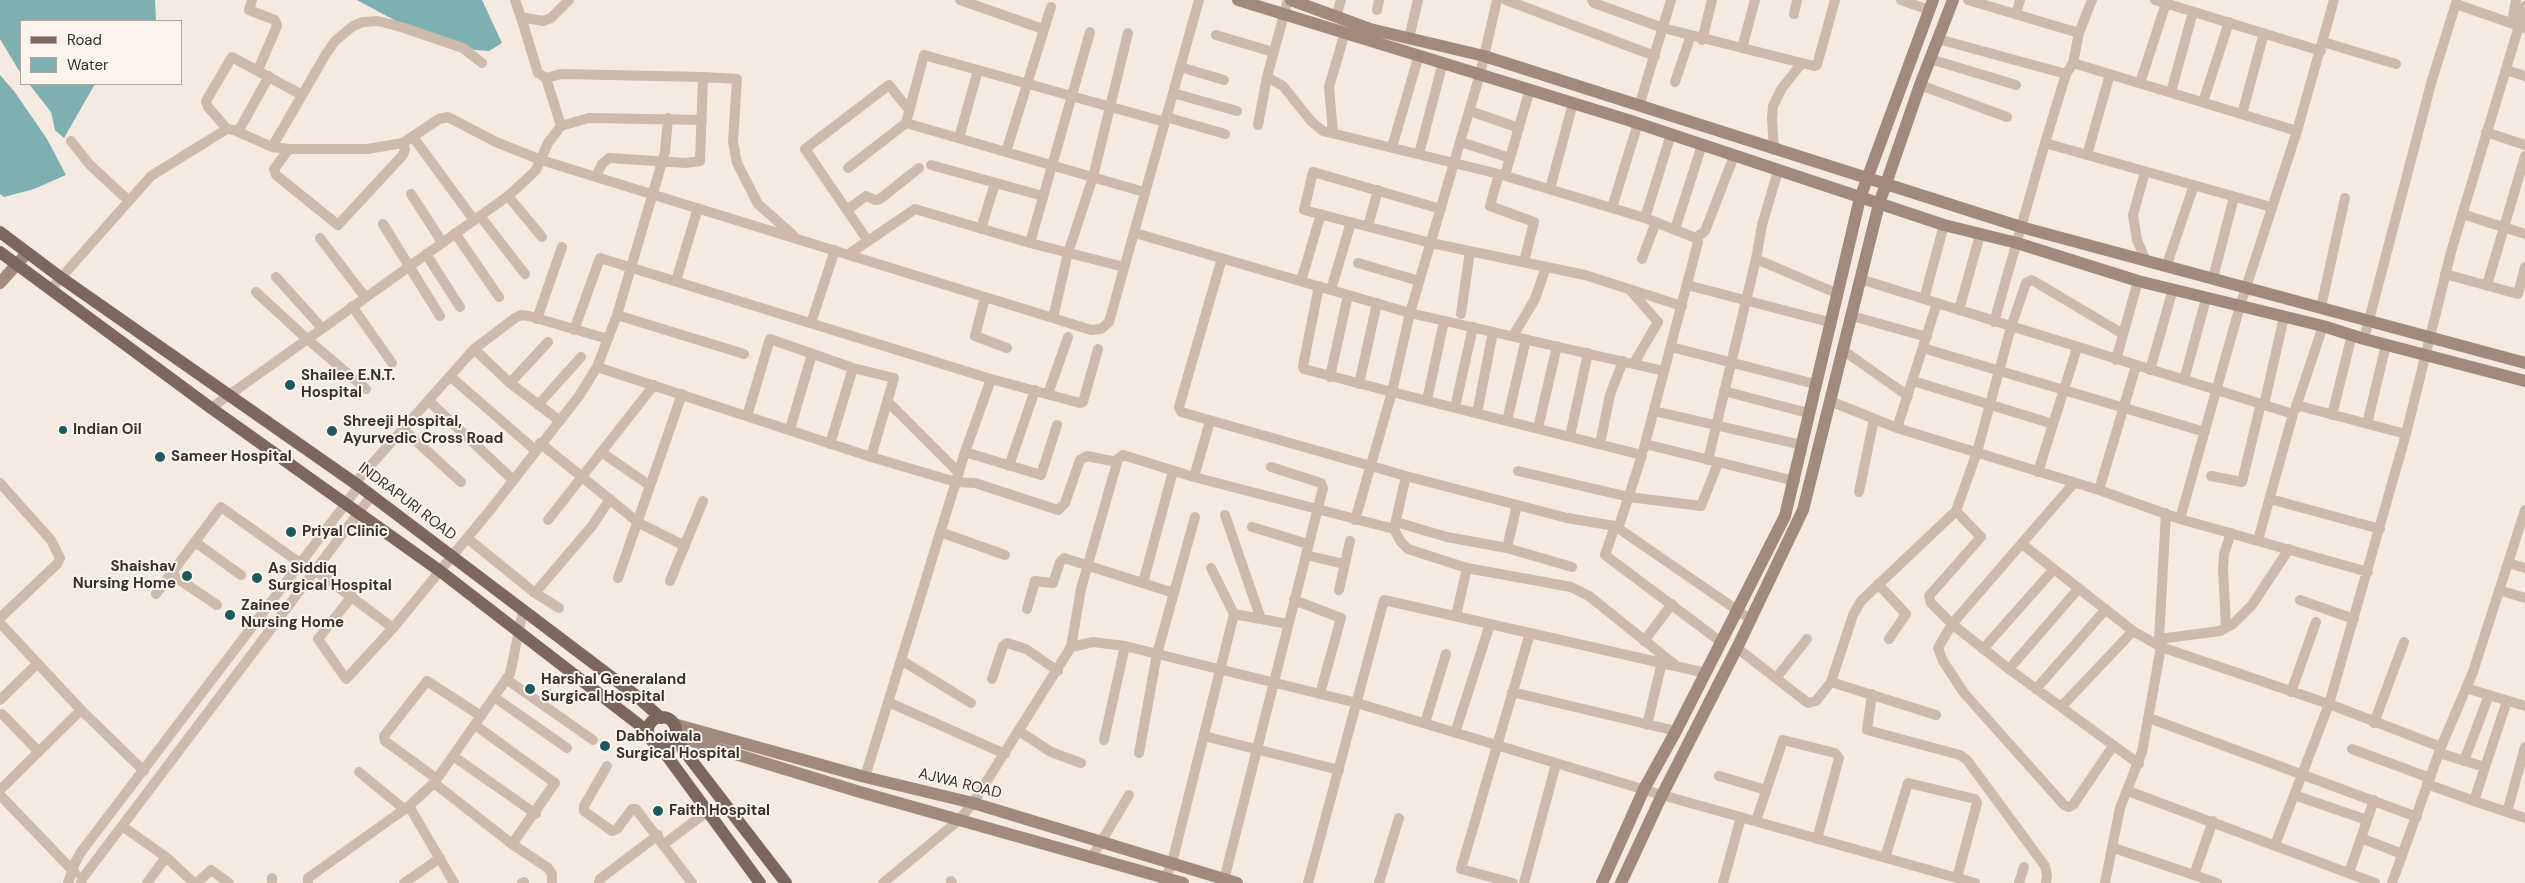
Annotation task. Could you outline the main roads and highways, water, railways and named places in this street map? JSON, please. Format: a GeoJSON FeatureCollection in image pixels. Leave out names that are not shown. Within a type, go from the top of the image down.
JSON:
{"type":"FeatureCollection","features":[{"type":"Feature","properties":{"kind":"main road","name":"INDRAPURI ROAD"},"geometry":{"type":"LineString","coordinates":[[0,232],[60,277],[357,484],[634,694],[661,718]]}},
{"type":"Feature","properties":{"kind":"main road"},"geometry":{"type":"LineString","coordinates":[[0,252],[210,408],[440,571],[646,730],[650,739],[659,745],[760,883]]}},
{"type":"Feature","properties":{"kind":"main road"},"geometry":{"type":"LineString","coordinates":[[646,730],[653,719],[668,718],[675,733],[786,883]]}},
{"type":"Feature","properties":{"kind":"main road"},"geometry":{"type":"LineString","coordinates":[[659,745],[666,745],[675,733]]}},
{"type":"Feature","properties":{"kind":"water"},"geometry":{"type":"Polygon","coordinates":[[[0,0],[155,0],[156,20],[20,20],[20,72],[0,39],[0,0]]]}},
{"type":"Feature","properties":{"kind":"water"},"geometry":{"type":"Polygon","coordinates":[[[357,0],[482,0],[502,43],[489,51],[475,50],[396,21],[357,0]]]}},
{"type":"Feature","properties":{"kind":"water"},"geometry":{"type":"Polygon","coordinates":[[[0,75],[14,91],[47,139],[66,175],[34,189],[4,197],[0,194],[0,75]]]}},
{"type":"Feature","properties":{"kind":"water"},"geometry":{"type":"Polygon","coordinates":[[[30,85],[94,85],[64,138],[55,130],[51,112],[30,85]]]}},
{"type":"Feature","properties":{"kind":"place","name":"Shailee E.N.T. Hospital"},"geometry":{"type":"Point","coordinates":[290,385]}},
{"type":"Feature","properties":{"kind":"place","name":"Indian Oil"},"geometry":{"type":"Point","coordinates":[63,430]}},
{"type":"Feature","properties":{"kind":"place","name":"Shreeji Hospital, Ayurvedic Cross Road"},"geometry":{"type":"Point","coordinates":[332,431]}},
{"type":"Feature","properties":{"kind":"place","name":"Sameer Hospital"},"geometry":{"type":"Point","coordinates":[160,457]}},
{"type":"Feature","properties":{"kind":"place","name":"Priyal Clinic"},"geometry":{"type":"Point","coordinates":[291,532]}},
{"type":"Feature","properties":{"kind":"place","name":"Shaishav Nursing Home"},"geometry":{"type":"Point","coordinates":[187,576]}},
{"type":"Feature","properties":{"kind":"place","name":"As Siddiq Surgical Hospital"},"geometry":{"type":"Point","coordinates":[257,578]}},
{"type":"Feature","properties":{"kind":"place","name":"Zainee Nursing Home"},"geometry":{"type":"Point","coordinates":[230,615]}},
{"type":"Feature","properties":{"kind":"place","name":"Harshal Generaland Surgical Hospital"},"geometry":{"type":"Point","coordinates":[530,689]}},
{"type":"Feature","properties":{"kind":"place","name":"Dabhoiwala Surgical Hospital"},"geometry":{"type":"Point","coordinates":[605,746]}},
{"type":"Feature","properties":{"kind":"place","name":"Faith Hospital"},"geometry":{"type":"Point","coordinates":[658,811]}}]}
